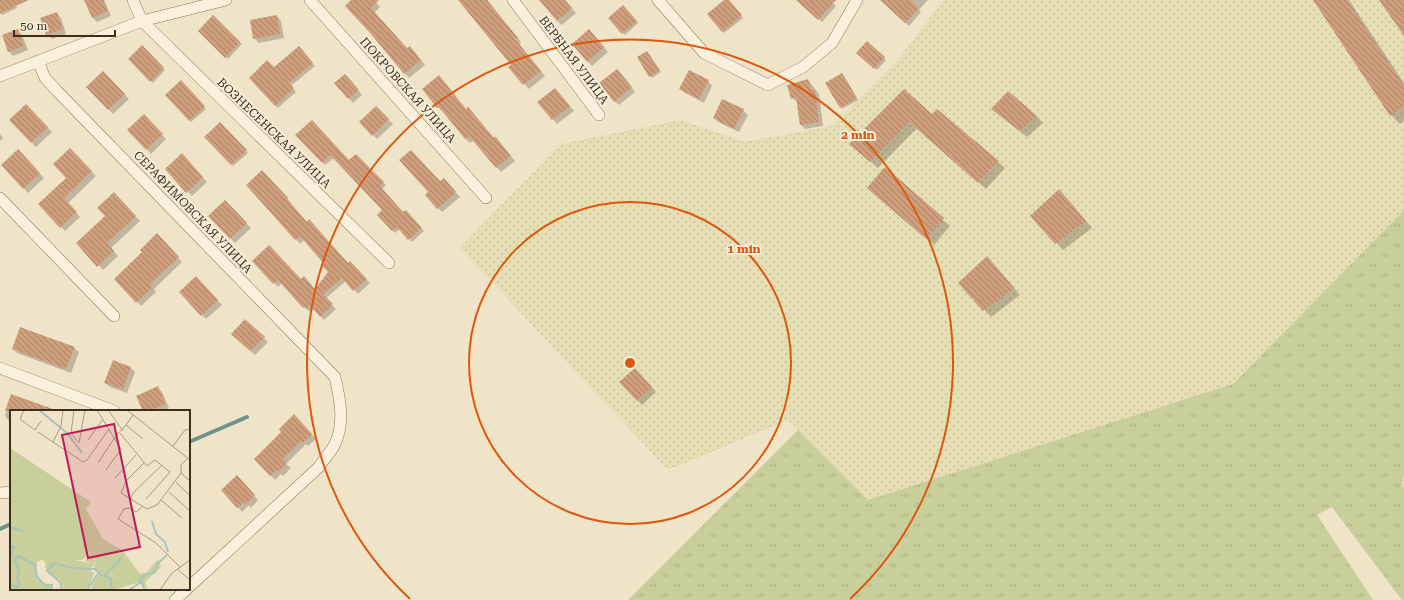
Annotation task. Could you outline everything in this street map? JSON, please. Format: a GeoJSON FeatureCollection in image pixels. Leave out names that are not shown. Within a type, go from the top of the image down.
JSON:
{"type":"FeatureCollection","features":[{"type":"Feature","properties":{"kind":"street"},"geometry":{"type":"LineString","coordinates":[[133,0],[142,21]]}},
{"type":"Feature","properties":{"kind":"street"},"geometry":{"type":"LineString","coordinates":[[0,76],[142,21],[226,0]]}},
{"type":"Feature","properties":{"kind":"street","name":"ПОКРОВСКАЯ УЛИЦА"},"geometry":{"type":"LineString","coordinates":[[310,0],[486,198]]}},
{"type":"Feature","properties":{"kind":"street","name":"ВЕРБНАЯ УЛИЦА"},"geometry":{"type":"LineString","coordinates":[[513,0],[599,116]]}},
{"type":"Feature","properties":{"kind":"street"},"geometry":{"type":"LineString","coordinates":[[658,0],[704,53],[768,85],[803,67],[832,43],[857,0]]}},
{"type":"Feature","properties":{"kind":"street","name":"ВОЗНЕСЕНСКАЯ УЛИЦА"},"geometry":{"type":"LineString","coordinates":[[142,21],[389,263]]}},
{"type":"Feature","properties":{"kind":"street","name":"СЕРАФИМОВСКАЯ УЛИЦА"},"geometry":{"type":"LineString","coordinates":[[38,61],[45,78],[56,91],[335,377],[340,399],[340,423],[335,443],[319,467],[190,586]]}},
{"type":"Feature","properties":{"kind":"street"},"geometry":{"type":"LineString","coordinates":[[0,198],[114,316]]}},
{"type":"Feature","properties":{"kind":"street"},"geometry":{"type":"LineString","coordinates":[[0,368],[111,410]]}},
{"type":"Feature","properties":{"kind":"street"},"geometry":{"type":"LineString","coordinates":[[0,493],[10,492]]}},
{"type":"Feature","properties":{"kind":"street"},"geometry":{"type":"LineString","coordinates":[[175,600],[186,590]]}},
{"type":"Feature","properties":{"kind":"shaded area"},"geometry":{"type":"Polygon","coordinates":[[[944,0],[1404,0],[1404,210],[1233,384],[868,500],[788,420],[668,470],[460,248],[561,144],[681,120],[744,142],[831,126],[896,62],[944,0]]]}},
{"type":"Feature","properties":{"kind":"green space"},"geometry":{"type":"Polygon","coordinates":[[[1404,210],[1404,475],[1402,486],[1404,487],[1404,600],[1402,600],[1332,507],[1317,515],[1373,600],[628,600],[798,430],[868,500],[1233,384],[1404,210]]]}},
{"type":"Feature","properties":{"kind":"building"},"geometry":{"type":"Polygon","coordinates":[[[0,0],[29,0],[0,13],[0,0]]]}},
{"type":"Feature","properties":{"kind":"building"},"geometry":{"type":"Polygon","coordinates":[[[84,0],[103,0],[108,11],[92,18],[84,0]]]}},
{"type":"Feature","properties":{"kind":"building"},"geometry":{"type":"Polygon","coordinates":[[[351,0],[379,0],[371,8],[407,48],[410,46],[421,60],[404,74],[371,34],[345,6],[351,0]]]}},
{"type":"Feature","properties":{"kind":"building"},"geometry":{"type":"Polygon","coordinates":[[[458,0],[487,0],[518,38],[515,39],[541,71],[523,85],[508,67],[511,65],[458,0]]]}},
{"type":"Feature","properties":{"kind":"building"},"geometry":{"type":"Polygon","coordinates":[[[539,0],[565,0],[572,8],[557,21],[539,0]]]}},
{"type":"Feature","properties":{"kind":"building"},"geometry":{"type":"Polygon","coordinates":[[[724,0],[729,0],[742,15],[722,32],[707,14],[724,0]]]}},
{"type":"Feature","properties":{"kind":"building"},"geometry":{"type":"Polygon","coordinates":[[[796,0],[836,0],[818,20],[796,0]]]}},
{"type":"Feature","properties":{"kind":"building"},"geometry":{"type":"Polygon","coordinates":[[[880,0],[910,0],[919,8],[905,23],[880,0]]]}},
{"type":"Feature","properties":{"kind":"building"},"geometry":{"type":"Polygon","coordinates":[[[1313,0],[1347,0],[1404,86],[1404,106],[1390,116],[1313,0]]]}},
{"type":"Feature","properties":{"kind":"building"},"geometry":{"type":"Polygon","coordinates":[[[1379,0],[1404,0],[1404,36],[1379,0]]]}},
{"type":"Feature","properties":{"kind":"building"},"geometry":{"type":"Polygon","coordinates":[[[623,5],[637,21],[622,34],[608,18],[623,5]]]}},
{"type":"Feature","properties":{"kind":"building"},"geometry":{"type":"Polygon","coordinates":[[[57,12],[63,29],[46,35],[40,18],[57,12]]]}},
{"type":"Feature","properties":{"kind":"building"},"geometry":{"type":"Polygon","coordinates":[[[213,15],[240,42],[225,58],[198,31],[213,15]]]}},
{"type":"Feature","properties":{"kind":"building"},"geometry":{"type":"Polygon","coordinates":[[[277,15],[280,34],[253,39],[250,20],[277,15]]]}},
{"type":"Feature","properties":{"kind":"building"},"geometry":{"type":"Polygon","coordinates":[[[18,29],[24,46],[8,52],[2,35],[18,29]]]}},
{"type":"Feature","properties":{"kind":"building"},"geometry":{"type":"Polygon","coordinates":[[[589,29],[604,47],[587,62],[572,44],[589,29]]]}},
{"type":"Feature","properties":{"kind":"building"},"geometry":{"type":"Polygon","coordinates":[[[867,41],[885,57],[874,69],[856,53],[867,41]]]}},
{"type":"Feature","properties":{"kind":"building"},"geometry":{"type":"Polygon","coordinates":[[[142,45],[164,68],[150,82],[128,59],[142,45]]]}},
{"type":"Feature","properties":{"kind":"building"},"geometry":{"type":"Polygon","coordinates":[[[299,46],[313,63],[289,83],[294,88],[275,106],[249,78],[267,60],[274,67],[299,46]]]}},
{"type":"Feature","properties":{"kind":"building"},"geometry":{"type":"Polygon","coordinates":[[[647,51],[660,70],[649,77],[637,57],[647,51]]]}},
{"type":"Feature","properties":{"kind":"building"},"geometry":{"type":"Polygon","coordinates":[[[617,69],[632,87],[614,102],[599,83],[617,69]]]}},
{"type":"Feature","properties":{"kind":"building"},"geometry":{"type":"Polygon","coordinates":[[[689,70],[709,80],[699,99],[679,89],[689,70]]]}},
{"type":"Feature","properties":{"kind":"building"},"geometry":{"type":"Polygon","coordinates":[[[103,71],[125,94],[108,110],[86,87],[103,71]]]}},
{"type":"Feature","properties":{"kind":"building"},"geometry":{"type":"Polygon","coordinates":[[[842,73],[857,98],[840,108],[825,83],[842,73]]]}},
{"type":"Feature","properties":{"kind":"building"},"geometry":{"type":"Polygon","coordinates":[[[345,74],[359,90],[348,99],[334,83],[345,74]]]}},
{"type":"Feature","properties":{"kind":"building"},"geometry":{"type":"Polygon","coordinates":[[[439,75],[466,109],[468,107],[511,156],[496,168],[469,136],[465,139],[422,89],[439,75]]]}},
{"type":"Feature","properties":{"kind":"building"},"geometry":{"type":"Polygon","coordinates":[[[808,79],[812,90],[815,89],[819,122],[800,125],[796,97],[791,99],[787,85],[808,79]]]}},
{"type":"Feature","properties":{"kind":"building"},"geometry":{"type":"Polygon","coordinates":[[[181,80],[205,106],[189,121],[165,95],[181,80]]]}},
{"type":"Feature","properties":{"kind":"building"},"geometry":{"type":"Polygon","coordinates":[[[555,88],[570,106],[552,120],[537,102],[555,88]]]}},
{"type":"Feature","properties":{"kind":"building"},"geometry":{"type":"Polygon","coordinates":[[[904,89],[932,114],[937,109],[999,161],[978,183],[909,122],[870,162],[849,144],[904,89]]]}},
{"type":"Feature","properties":{"kind":"building"},"geometry":{"type":"Polygon","coordinates":[[[1008,91],[1037,116],[1020,131],[991,109],[1008,91]]]}},
{"type":"Feature","properties":{"kind":"building"},"geometry":{"type":"Polygon","coordinates":[[[722,99],[744,109],[734,129],[713,118],[722,99]]]}},
{"type":"Feature","properties":{"kind":"building"},"geometry":{"type":"Polygon","coordinates":[[[26,104],[48,127],[31,143],[9,120],[26,104]]]}},
{"type":"Feature","properties":{"kind":"building"},"geometry":{"type":"Polygon","coordinates":[[[376,106],[389,119],[372,136],[359,122],[376,106]]]}},
{"type":"Feature","properties":{"kind":"building"},"geometry":{"type":"Polygon","coordinates":[[[144,114],[163,134],[146,150],[127,130],[144,114]]]}},
{"type":"Feature","properties":{"kind":"building"},"geometry":{"type":"Polygon","coordinates":[[[312,120],[349,160],[356,154],[384,182],[380,186],[403,212],[406,210],[422,228],[408,240],[397,227],[392,231],[377,215],[382,210],[330,155],[322,163],[295,135],[312,120]]]}},
{"type":"Feature","properties":{"kind":"building"},"geometry":{"type":"Polygon","coordinates":[[[220,122],[247,150],[231,165],[204,137],[220,122]]]}},
{"type":"Feature","properties":{"kind":"building"},"geometry":{"type":"Polygon","coordinates":[[[70,148],[92,171],[64,198],[77,212],[60,228],[38,204],[66,178],[53,164],[70,148]]]}},
{"type":"Feature","properties":{"kind":"building"},"geometry":{"type":"Polygon","coordinates":[[[18,149],[40,173],[23,189],[1,165],[18,149]]]}},
{"type":"Feature","properties":{"kind":"building"},"geometry":{"type":"Polygon","coordinates":[[[411,150],[440,181],[444,178],[456,192],[437,209],[425,195],[428,192],[399,160],[411,150]]]}},
{"type":"Feature","properties":{"kind":"building"},"geometry":{"type":"Polygon","coordinates":[[[182,153],[203,177],[186,193],[165,169],[182,153]]]}},
{"type":"Feature","properties":{"kind":"building"},"geometry":{"type":"Polygon","coordinates":[[[885,167],[944,218],[926,239],[867,188],[885,167]]]}},
{"type":"Feature","properties":{"kind":"building"},"geometry":{"type":"Polygon","coordinates":[[[262,170],[288,198],[287,199],[307,222],[309,219],[348,263],[350,261],[367,279],[353,291],[342,278],[323,294],[333,304],[320,317],[310,305],[303,308],[278,280],[273,284],[252,261],[269,245],[301,279],[304,276],[315,289],[328,272],[322,266],[324,264],[300,236],[295,240],[246,185],[262,170]]]}},
{"type":"Feature","properties":{"kind":"building"},"geometry":{"type":"Polygon","coordinates":[[[1059,189],[1086,221],[1055,244],[1030,216],[1059,189]]]}},
{"type":"Feature","properties":{"kind":"building"},"geometry":{"type":"Polygon","coordinates":[[[114,192],[136,216],[107,243],[114,251],[97,267],[76,243],[105,216],[97,208],[114,192]]]}},
{"type":"Feature","properties":{"kind":"building"},"geometry":{"type":"Polygon","coordinates":[[[225,200],[247,223],[230,239],[208,216],[225,200]]]}},
{"type":"Feature","properties":{"kind":"building"},"geometry":{"type":"Polygon","coordinates":[[[157,233],[179,257],[150,284],[153,287],[136,303],[114,279],[142,252],[140,250],[157,233]]]}},
{"type":"Feature","properties":{"kind":"building"},"geometry":{"type":"Polygon","coordinates":[[[987,256],[1014,288],[983,311],[958,283],[987,256]]]}},
{"type":"Feature","properties":{"kind":"building"},"geometry":{"type":"Polygon","coordinates":[[[196,276],[218,300],[201,316],[179,292],[196,276]]]}},
{"type":"Feature","properties":{"kind":"building"},"geometry":{"type":"Polygon","coordinates":[[[245,319],[265,337],[250,351],[231,334],[245,319]]]}},
{"type":"Feature","properties":{"kind":"building"},"geometry":{"type":"Polygon","coordinates":[[[20,327],[75,347],[66,369],[12,349],[20,327]]]}},
{"type":"Feature","properties":{"kind":"building"},"geometry":{"type":"Polygon","coordinates":[[[113,360],[131,367],[123,389],[104,383],[113,360]]]}},
{"type":"Feature","properties":{"kind":"building"},"geometry":{"type":"Polygon","coordinates":[[[635,368],[652,387],[637,401],[619,382],[635,368]]]}},
{"type":"Feature","properties":{"kind":"building"},"geometry":{"type":"Polygon","coordinates":[[[158,386],[166,404],[152,410],[143,410],[136,396],[158,386]]]}},
{"type":"Feature","properties":{"kind":"building"},"geometry":{"type":"Polygon","coordinates":[[[11,394],[53,409],[53,410],[5,411],[11,394]]]}},
{"type":"Feature","properties":{"kind":"building"},"geometry":{"type":"Polygon","coordinates":[[[294,414],[312,434],[303,443],[301,441],[283,459],[287,463],[278,472],[276,470],[270,476],[254,459],[281,432],[279,429],[294,414]]]}},
{"type":"Feature","properties":{"kind":"building"},"geometry":{"type":"Polygon","coordinates":[[[237,475],[255,495],[246,504],[244,502],[237,508],[221,490],[237,475]]]}},
{"type":"Feature","properties":{"kind":"waterway"},"geometry":{"type":"LineString","coordinates":[[190,442],[247,417]]}},
{"type":"Feature","properties":{"kind":"waterway"},"geometry":{"type":"LineString","coordinates":[[0,529],[10,524]]}}]}
